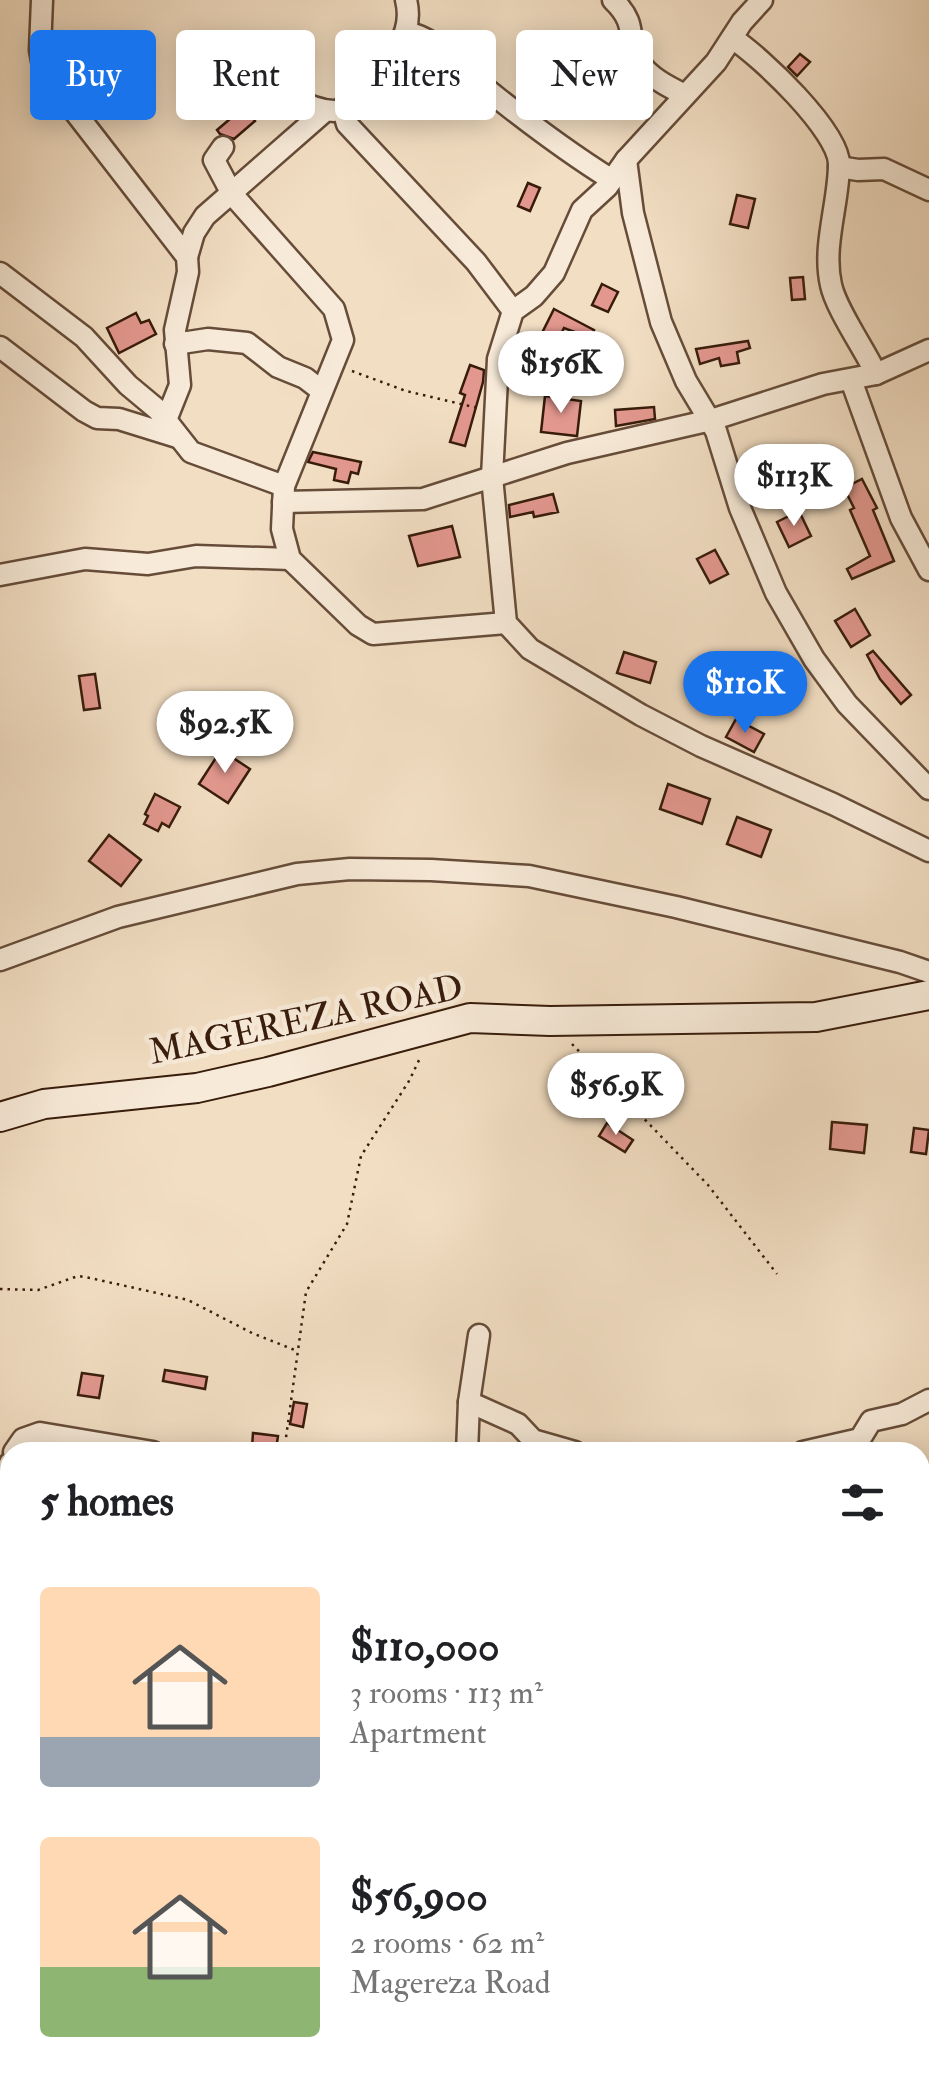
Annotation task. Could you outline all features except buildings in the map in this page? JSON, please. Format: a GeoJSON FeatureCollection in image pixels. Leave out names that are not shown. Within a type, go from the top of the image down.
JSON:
{"type":"FeatureCollection","features":[{"type":"Feature","properties":{"kind":"street"},"geometry":{"type":"LineString","coordinates":[[42,0],[40,50],[44,72],[187,257]]}},
{"type":"Feature","properties":{"kind":"street"},"geometry":{"type":"LineString","coordinates":[[406,0],[407,30]]}},
{"type":"Feature","properties":{"kind":"street"},"geometry":{"type":"LineString","coordinates":[[613,0],[631,26],[638,62],[685,96]]}},
{"type":"Feature","properties":{"kind":"street"},"geometry":{"type":"LineString","coordinates":[[762,0],[685,96],[582,210],[554,273],[534,296],[513,311],[498,359],[492,477],[506,624],[530,649],[641,716],[929,851]]}},
{"type":"Feature","properties":{"kind":"street"},"geometry":{"type":"LineString","coordinates":[[732,38],[775,73],[837,149],[831,286],[876,374]]}},
{"type":"Feature","properties":{"kind":"street"},"geometry":{"type":"LineString","coordinates":[[496,95],[612,180]]}},
{"type":"Feature","properties":{"kind":"street"},"geometry":{"type":"LineString","coordinates":[[315,104],[335,111]]}},
{"type":"Feature","properties":{"kind":"street"},"geometry":{"type":"LineString","coordinates":[[172,428],[180,385],[176,319],[188,272],[187,257],[201,220],[335,111]]}},
{"type":"Feature","properties":{"kind":"street"},"geometry":{"type":"LineString","coordinates":[[343,120],[476,262],[513,311]]}},
{"type":"Feature","properties":{"kind":"street"},"geometry":{"type":"LineString","coordinates":[[223,147],[214,165],[232,194],[334,310],[344,340],[283,494],[284,544],[290,559],[358,626],[373,634],[506,624]]}},
{"type":"Feature","properties":{"kind":"street"},"geometry":{"type":"LineString","coordinates":[[626,160],[633,214],[661,322],[686,381],[711,420],[776,594],[796,630],[855,714],[929,789]]}},
{"type":"Feature","properties":{"kind":"street"},"geometry":{"type":"LineString","coordinates":[[839,167],[884,169],[929,190]]}},
{"type":"Feature","properties":{"kind":"street"},"geometry":{"type":"LineString","coordinates":[[0,273],[84,338],[191,452],[283,494],[424,499],[567,453],[711,420],[823,384],[876,374],[929,350]]}},
{"type":"Feature","properties":{"kind":"street"},"geometry":{"type":"LineString","coordinates":[[175,344],[208,339],[247,343],[278,367],[322,391]]}},
{"type":"Feature","properties":{"kind":"street"},"geometry":{"type":"LineString","coordinates":[[0,347],[84,412],[172,428]]}},
{"type":"Feature","properties":{"kind":"street"},"geometry":{"type":"LineString","coordinates":[[851,380],[902,518],[929,570]]}},
{"type":"Feature","properties":{"kind":"street"},"geometry":{"type":"LineString","coordinates":[[0,575],[85,559],[148,564],[196,556],[290,559]]}},
{"type":"Feature","properties":{"kind":"street"},"geometry":{"type":"LineString","coordinates":[[0,960],[118,917],[297,874],[350,869],[431,870],[547,880],[676,906],[929,972]]}},
{"type":"Feature","properties":{"kind":"street","name":"MAGEREZA ROAD"},"geometry":{"type":"LineString","coordinates":[[0,1117],[44,1104],[196,1088],[470,1018],[550,1022],[816,1017],[929,995]]}},
{"type":"Feature","properties":{"kind":"street"},"geometry":{"type":"LineString","coordinates":[[467,1442],[479,1335]]}},
{"type":"Feature","properties":{"kind":"street"},"geometry":{"type":"LineString","coordinates":[[847,1442],[860,1439],[871,1420],[902,1414],[929,1400]]}},
{"type":"Feature","properties":{"kind":"street"},"geometry":{"type":"LineString","coordinates":[[469,1402],[518,1424],[540,1442]]}},
{"type":"Feature","properties":{"kind":"street"},"geometry":{"type":"LineString","coordinates":[[22,1442],[40,1433],[93,1442]]}},
{"type":"Feature","properties":{"kind":"path"},"geometry":{"type":"LineString","coordinates":[[334,362],[406,391],[494,412]]}},
{"type":"Feature","properties":{"kind":"path"},"geometry":{"type":"LineString","coordinates":[[550,1022],[708,1184],[777,1274]]}},
{"type":"Feature","properties":{"kind":"path"},"geometry":{"type":"LineString","coordinates":[[285,1442],[306,1292],[351,1213],[361,1156],[410,1081],[432,1027]]}},
{"type":"Feature","properties":{"kind":"path"},"geometry":{"type":"LineString","coordinates":[[0,1289],[38,1290],[78,1276],[141,1288],[188,1300],[297,1351]]}}]}
